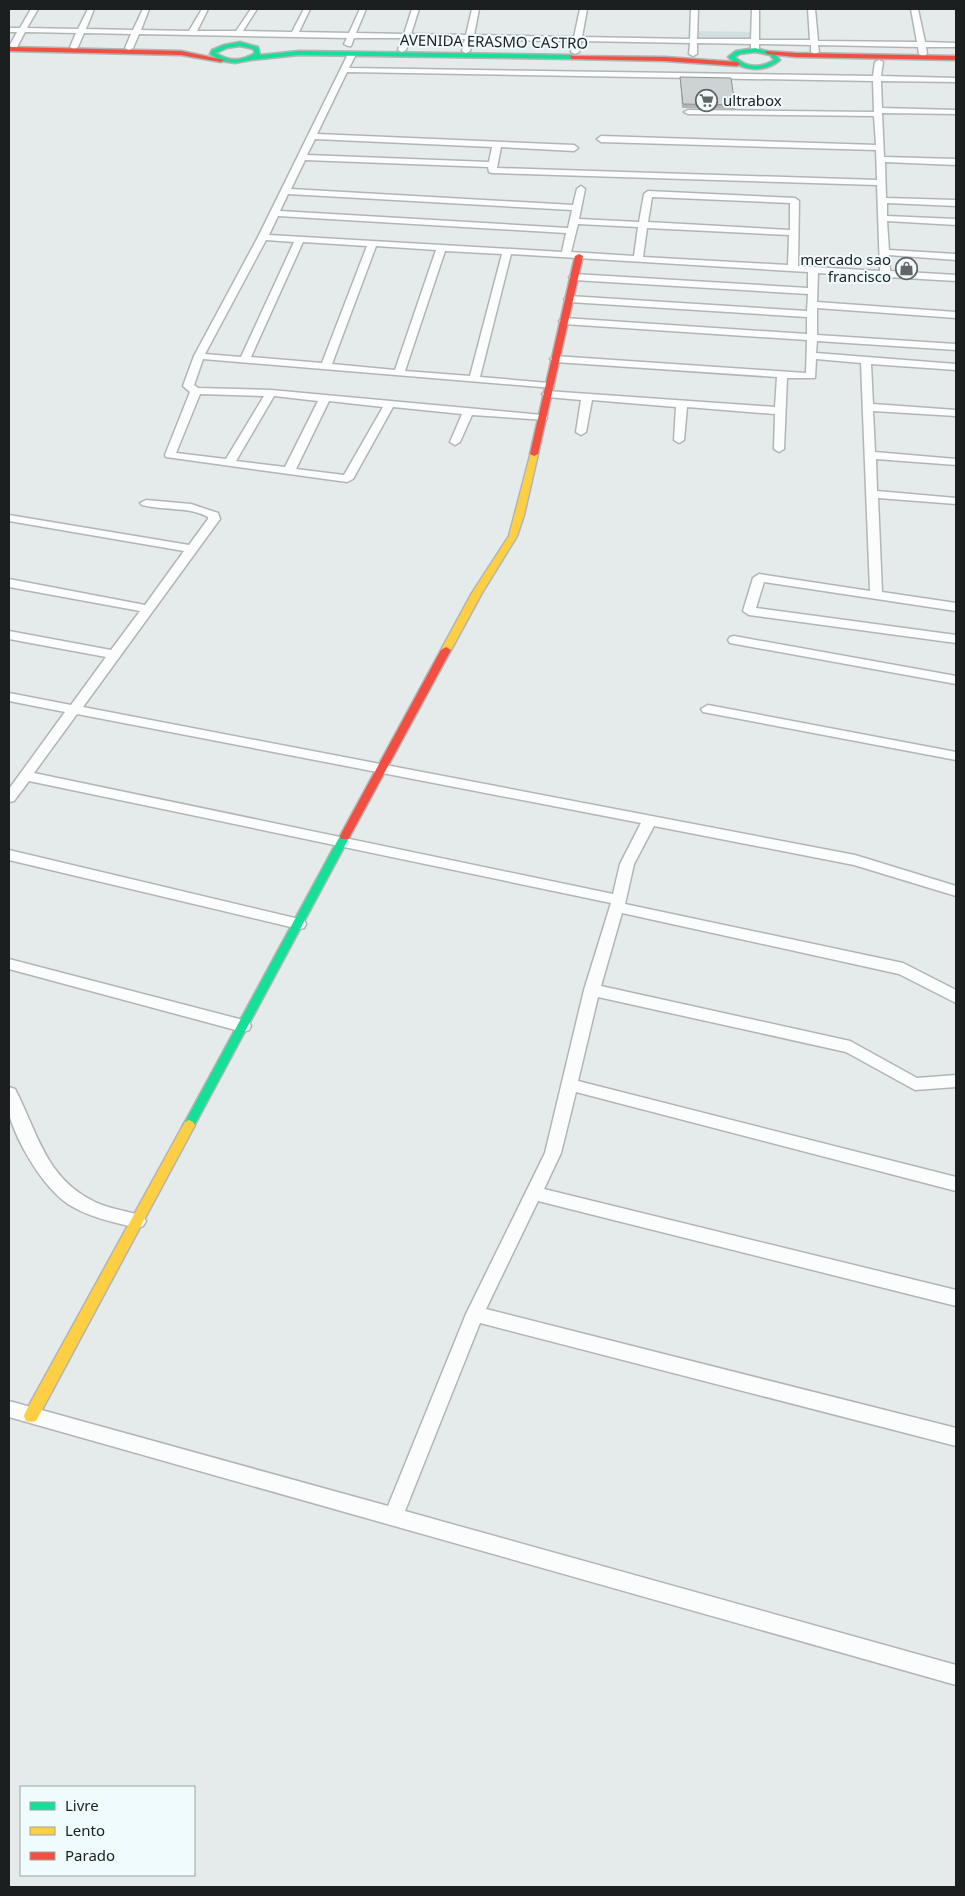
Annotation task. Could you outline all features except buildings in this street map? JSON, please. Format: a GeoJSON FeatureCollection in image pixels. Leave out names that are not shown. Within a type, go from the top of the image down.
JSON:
{"type":"FeatureCollection","features":[{"type":"Feature","properties":{"kind":"main road","name":"AVENIDA ERASMO CASTRO"},"geometry":{"type":"LineString","coordinates":[[220,52],[233,45],[349,52],[665,59],[738,58]]}},
{"type":"Feature","properties":{"kind":"main road"},"geometry":{"type":"LineString","coordinates":[[249,46],[256,48],[258,54],[250,58]]}},
{"type":"Feature","properties":{"kind":"main road"},"geometry":{"type":"LineString","coordinates":[[10,47],[129,48],[220,52]]}},
{"type":"Feature","properties":{"kind":"main road"},"geometry":{"type":"LineString","coordinates":[[10,47],[181,53],[220,52]]}},
{"type":"Feature","properties":{"kind":"main road"},"geometry":{"type":"LineString","coordinates":[[759,48],[776,56],[777,60],[770,65]]}},
{"type":"Feature","properties":{"kind":"main road"},"geometry":{"type":"LineString","coordinates":[[738,58],[759,48],[816,56],[956,58]]}},
{"type":"Feature","properties":{"kind":"main road","name":"AVENIDA ERASMO CASTRO"},"geometry":{"type":"LineString","coordinates":[[220,52],[236,61],[299,53],[402,50],[693,54],[738,58]]}},
{"type":"Feature","properties":{"kind":"main road"},"geometry":{"type":"LineString","coordinates":[[738,58],[754,67],[816,60],[956,63]]}},
{"type":"Feature","properties":{"kind":"main road"},"geometry":{"type":"LineString","coordinates":[[32,1416],[477,593],[512,536],[520,515],[578,256]]}},
{"type":"Feature","properties":{"kind":"street"},"geometry":{"type":"LineString","coordinates":[[10,47],[24,30],[34,9]]}},
{"type":"Feature","properties":{"kind":"street"},"geometry":{"type":"LineString","coordinates":[[74,47],[91,9]]}},
{"type":"Feature","properties":{"kind":"street"},"geometry":{"type":"LineString","coordinates":[[129,48],[146,9]]}},
{"type":"Feature","properties":{"kind":"street"},"geometry":{"type":"LineString","coordinates":[[191,34],[206,9]]}},
{"type":"Feature","properties":{"kind":"street"},"geometry":{"type":"LineString","coordinates":[[238,34],[254,9]]}},
{"type":"Feature","properties":{"kind":"street"},"geometry":{"type":"LineString","coordinates":[[294,35],[307,9]]}},
{"type":"Feature","properties":{"kind":"street"},"geometry":{"type":"LineString","coordinates":[[363,9],[352,36],[345,70],[263,237],[199,356],[188,386],[196,391],[271,393],[542,418]]}},
{"type":"Feature","properties":{"kind":"street"},"geometry":{"type":"LineString","coordinates":[[402,50],[416,9]]}},
{"type":"Feature","properties":{"kind":"street"},"geometry":{"type":"LineString","coordinates":[[466,51],[476,9]]}},
{"type":"Feature","properties":{"kind":"street"},"geometry":{"type":"LineString","coordinates":[[576,52],[584,9]]}},
{"type":"Feature","properties":{"kind":"street"},"geometry":{"type":"LineString","coordinates":[[693,54],[695,9]]}},
{"type":"Feature","properties":{"kind":"street"},"geometry":{"type":"LineString","coordinates":[[756,9],[759,48]]}},
{"type":"Feature","properties":{"kind":"street"},"geometry":{"type":"LineString","coordinates":[[812,9],[816,56]]}},
{"type":"Feature","properties":{"kind":"street"},"geometry":{"type":"LineString","coordinates":[[915,9],[924,58]]}},
{"type":"Feature","properties":{"kind":"street"},"geometry":{"type":"LineString","coordinates":[[9,30],[693,40],[759,48],[815,42],[956,45]]}},
{"type":"Feature","properties":{"kind":"street"},"geometry":{"type":"LineString","coordinates":[[208,34],[218,39],[220,52]]}},
{"type":"Feature","properties":{"kind":"street"},"geometry":{"type":"LineString","coordinates":[[238,34],[249,46]]}},
{"type":"Feature","properties":{"kind":"street"},"geometry":{"type":"LineString","coordinates":[[513,72],[517,56]]}},
{"type":"Feature","properties":{"kind":"street"},"geometry":{"type":"LineString","coordinates":[[665,59],[667,75]]}},
{"type":"Feature","properties":{"kind":"street"},"geometry":{"type":"LineString","coordinates":[[879,62],[877,79],[885,274]]}},
{"type":"Feature","properties":{"kind":"street"},"geometry":{"type":"LineString","coordinates":[[345,70],[956,80]]}},
{"type":"Feature","properties":{"kind":"street"},"geometry":{"type":"LineString","coordinates":[[688,112],[956,112]]}},
{"type":"Feature","properties":{"kind":"street"},"geometry":{"type":"LineString","coordinates":[[312,136],[574,148]]}},
{"type":"Feature","properties":{"kind":"street"},"geometry":{"type":"LineString","coordinates":[[601,139],[880,148]]}},
{"type":"Feature","properties":{"kind":"street"},"geometry":{"type":"LineString","coordinates":[[492,168],[497,145]]}},
{"type":"Feature","properties":{"kind":"street"},"geometry":{"type":"LineString","coordinates":[[302,157],[585,174],[881,183]]}},
{"type":"Feature","properties":{"kind":"street"},"geometry":{"type":"LineString","coordinates":[[880,159],[956,162]]}},
{"type":"Feature","properties":{"kind":"street"},"geometry":{"type":"LineString","coordinates":[[566,255],[581,190]]}},
{"type":"Feature","properties":{"kind":"street"},"geometry":{"type":"LineString","coordinates":[[285,191],[577,208]]}},
{"type":"Feature","properties":{"kind":"street"},"geometry":{"type":"LineString","coordinates":[[638,259],[648,194],[795,201],[794,268]]}},
{"type":"Feature","properties":{"kind":"street"},"geometry":{"type":"LineString","coordinates":[[882,200],[956,203]]}},
{"type":"Feature","properties":{"kind":"street"},"geometry":{"type":"LineString","coordinates":[[275,213],[572,231]]}},
{"type":"Feature","properties":{"kind":"street"},"geometry":{"type":"LineString","coordinates":[[883,218],[956,222]]}},
{"type":"Feature","properties":{"kind":"street"},"geometry":{"type":"LineString","coordinates":[[574,220],[794,233]]}},
{"type":"Feature","properties":{"kind":"street"},"geometry":{"type":"LineString","coordinates":[[263,237],[956,278]]}},
{"type":"Feature","properties":{"kind":"street"},"geometry":{"type":"LineString","coordinates":[[245,359],[300,240]]}},
{"type":"Feature","properties":{"kind":"street"},"geometry":{"type":"LineString","coordinates":[[326,366],[372,244]]}},
{"type":"Feature","properties":{"kind":"street"},"geometry":{"type":"LineString","coordinates":[[399,372],[441,248]]}},
{"type":"Feature","properties":{"kind":"street"},"geometry":{"type":"LineString","coordinates":[[474,379],[507,252]]}},
{"type":"Feature","properties":{"kind":"street"},"geometry":{"type":"LineString","coordinates":[[884,252],[956,257]]}},
{"type":"Feature","properties":{"kind":"street"},"geometry":{"type":"LineString","coordinates":[[555,359],[811,376],[813,270]]}},
{"type":"Feature","properties":{"kind":"street"},"geometry":{"type":"LineString","coordinates":[[574,277],[813,291]]}},
{"type":"Feature","properties":{"kind":"street"},"geometry":{"type":"LineString","coordinates":[[569,300],[956,315]]}},
{"type":"Feature","properties":{"kind":"street"},"geometry":{"type":"LineString","coordinates":[[564,321],[956,347]]}},
{"type":"Feature","properties":{"kind":"street"},"geometry":{"type":"LineString","coordinates":[[199,356],[474,379],[587,397],[780,411]]}},
{"type":"Feature","properties":{"kind":"street"},"geometry":{"type":"LineString","coordinates":[[812,356],[956,368]]}},
{"type":"Feature","properties":{"kind":"street"},"geometry":{"type":"LineString","coordinates":[[866,361],[876,596]]}},
{"type":"Feature","properties":{"kind":"street"},"geometry":{"type":"LineString","coordinates":[[779,449],[782,374]]}},
{"type":"Feature","properties":{"kind":"street"},"geometry":{"type":"LineString","coordinates":[[196,391],[170,455],[348,479],[390,404]]}},
{"type":"Feature","properties":{"kind":"street"},"geometry":{"type":"LineString","coordinates":[[229,463],[271,393]]}},
{"type":"Feature","properties":{"kind":"street"},"geometry":{"type":"LineString","coordinates":[[581,432],[587,397]]}},
{"type":"Feature","properties":{"kind":"street"},"geometry":{"type":"LineString","coordinates":[[289,471],[325,398]]}},
{"type":"Feature","properties":{"kind":"street"},"geometry":{"type":"LineString","coordinates":[[679,440],[682,404]]}},
{"type":"Feature","properties":{"kind":"street"},"geometry":{"type":"LineString","coordinates":[[868,407],[956,413]]}},
{"type":"Feature","properties":{"kind":"street"},"geometry":{"type":"LineString","coordinates":[[455,442],[468,411]]}},
{"type":"Feature","properties":{"kind":"street"},"geometry":{"type":"LineString","coordinates":[[870,455],[956,462]]}},
{"type":"Feature","properties":{"kind":"street"},"geometry":{"type":"LineString","coordinates":[[871,494],[956,502]]}},
{"type":"Feature","properties":{"kind":"street"},"geometry":{"type":"LineString","coordinates":[[9,798],[18,778],[74,710],[214,519],[214,515],[209,511],[146,503]]}},
{"type":"Feature","properties":{"kind":"street"},"geometry":{"type":"LineString","coordinates":[[9,518],[192,549]]}},
{"type":"Feature","properties":{"kind":"street"},"geometry":{"type":"LineString","coordinates":[[956,607],[759,578],[749,611],[956,639]]}},
{"type":"Feature","properties":{"kind":"street"},"geometry":{"type":"LineString","coordinates":[[9,583],[148,609]]}},
{"type":"Feature","properties":{"kind":"street"},"geometry":{"type":"LineString","coordinates":[[9,635],[115,655]]}},
{"type":"Feature","properties":{"kind":"street"},"geometry":{"type":"LineString","coordinates":[[734,640],[956,680]]}},
{"type":"Feature","properties":{"kind":"street"},"geometry":{"type":"LineString","coordinates":[[9,697],[855,860],[956,891]]}},
{"type":"Feature","properties":{"kind":"street"},"geometry":{"type":"LineString","coordinates":[[708,709],[956,756]]}},
{"type":"Feature","properties":{"kind":"street"},"geometry":{"type":"LineString","coordinates":[[18,778],[343,842],[903,969],[956,996]]}},
{"type":"Feature","properties":{"kind":"street"},"geometry":{"type":"LineString","coordinates":[[393,1517],[475,1314],[558,1140],[563,1110],[571,1085],[592,990],[618,903],[627,864],[649,821]]}},
{"type":"Feature","properties":{"kind":"street"},"geometry":{"type":"LineString","coordinates":[[9,856],[299,924]]}},
{"type":"Feature","properties":{"kind":"street"},"geometry":{"type":"LineString","coordinates":[[9,964],[243,1026]]}},
{"type":"Feature","properties":{"kind":"street"},"geometry":{"type":"LineString","coordinates":[[592,990],[850,1047],[915,1084],[956,1081]]}},
{"type":"Feature","properties":{"kind":"street"},"geometry":{"type":"LineString","coordinates":[[571,1085],[956,1184]]}},
{"type":"Feature","properties":{"kind":"street"},"geometry":{"type":"LineString","coordinates":[[9,1093],[31,1146],[60,1187],[88,1207],[137,1221]]}},
{"type":"Feature","properties":{"kind":"street"},"geometry":{"type":"LineString","coordinates":[[534,1193],[956,1298]]}},
{"type":"Feature","properties":{"kind":"street"},"geometry":{"type":"LineString","coordinates":[[475,1314],[956,1437]]}},
{"type":"Feature","properties":{"kind":"street"},"geometry":{"type":"LineString","coordinates":[[9,1408],[956,1675]]}},
{"type":"Feature","properties":{"kind":"shaded area"},"geometry":{"type":"Polygon","coordinates":[[[694,31],[756,32],[756,41],[696,40],[694,31]]]}},
{"type":"Feature","properties":{"kind":"traffic: fast"},"geometry":{"type":"LineString","coordinates":[[240,44],[256,48],[258,54],[241,61],[224,60],[213,54],[214,51],[226,46],[240,44]]}},
{"type":"Feature","properties":{"kind":"traffic: fast"},"geometry":{"type":"LineString","coordinates":[[755,50],[772,54],[777,60],[772,64],[753,68],[747,67],[731,57],[738,52],[755,50]]}},
{"type":"Feature","properties":{"kind":"traffic: fast"},"geometry":{"type":"LineString","coordinates":[[250,58],[299,53],[572,57]]}},
{"type":"Feature","properties":{"kind":"traffic: fast"},"geometry":{"type":"LineString","coordinates":[[189,1125],[345,836]]}},
{"type":"Feature","properties":{"kind":"traffic: slow"},"geometry":{"type":"LineString","coordinates":[[446,650],[477,593],[513,536],[520,515],[534,454]]}},
{"type":"Feature","properties":{"kind":"traffic: slow"},"geometry":{"type":"LineString","coordinates":[[31,1416],[189,1125]]}},
{"type":"Feature","properties":{"kind":"traffic: jam"},"geometry":{"type":"LineString","coordinates":[[9,49],[181,53],[221,60]]}},
{"type":"Feature","properties":{"kind":"traffic: jam"},"geometry":{"type":"LineString","coordinates":[[767,52],[796,55],[956,58]]}},
{"type":"Feature","properties":{"kind":"traffic: jam"},"geometry":{"type":"LineString","coordinates":[[572,57],[665,59],[737,64]]}},
{"type":"Feature","properties":{"kind":"traffic: jam"},"geometry":{"type":"LineString","coordinates":[[534,454],[579,256]]}},
{"type":"Feature","properties":{"kind":"traffic: jam"},"geometry":{"type":"LineString","coordinates":[[345,836],[446,650]]}},
{"type":"Feature","properties":{"kind":"place","name":"ultrabox"},"geometry":{"type":"Point","coordinates":[707,100]}},
{"type":"Feature","properties":{"kind":"place","name":"mercado sao francisco"},"geometry":{"type":"Point","coordinates":[907,268]}}]}
